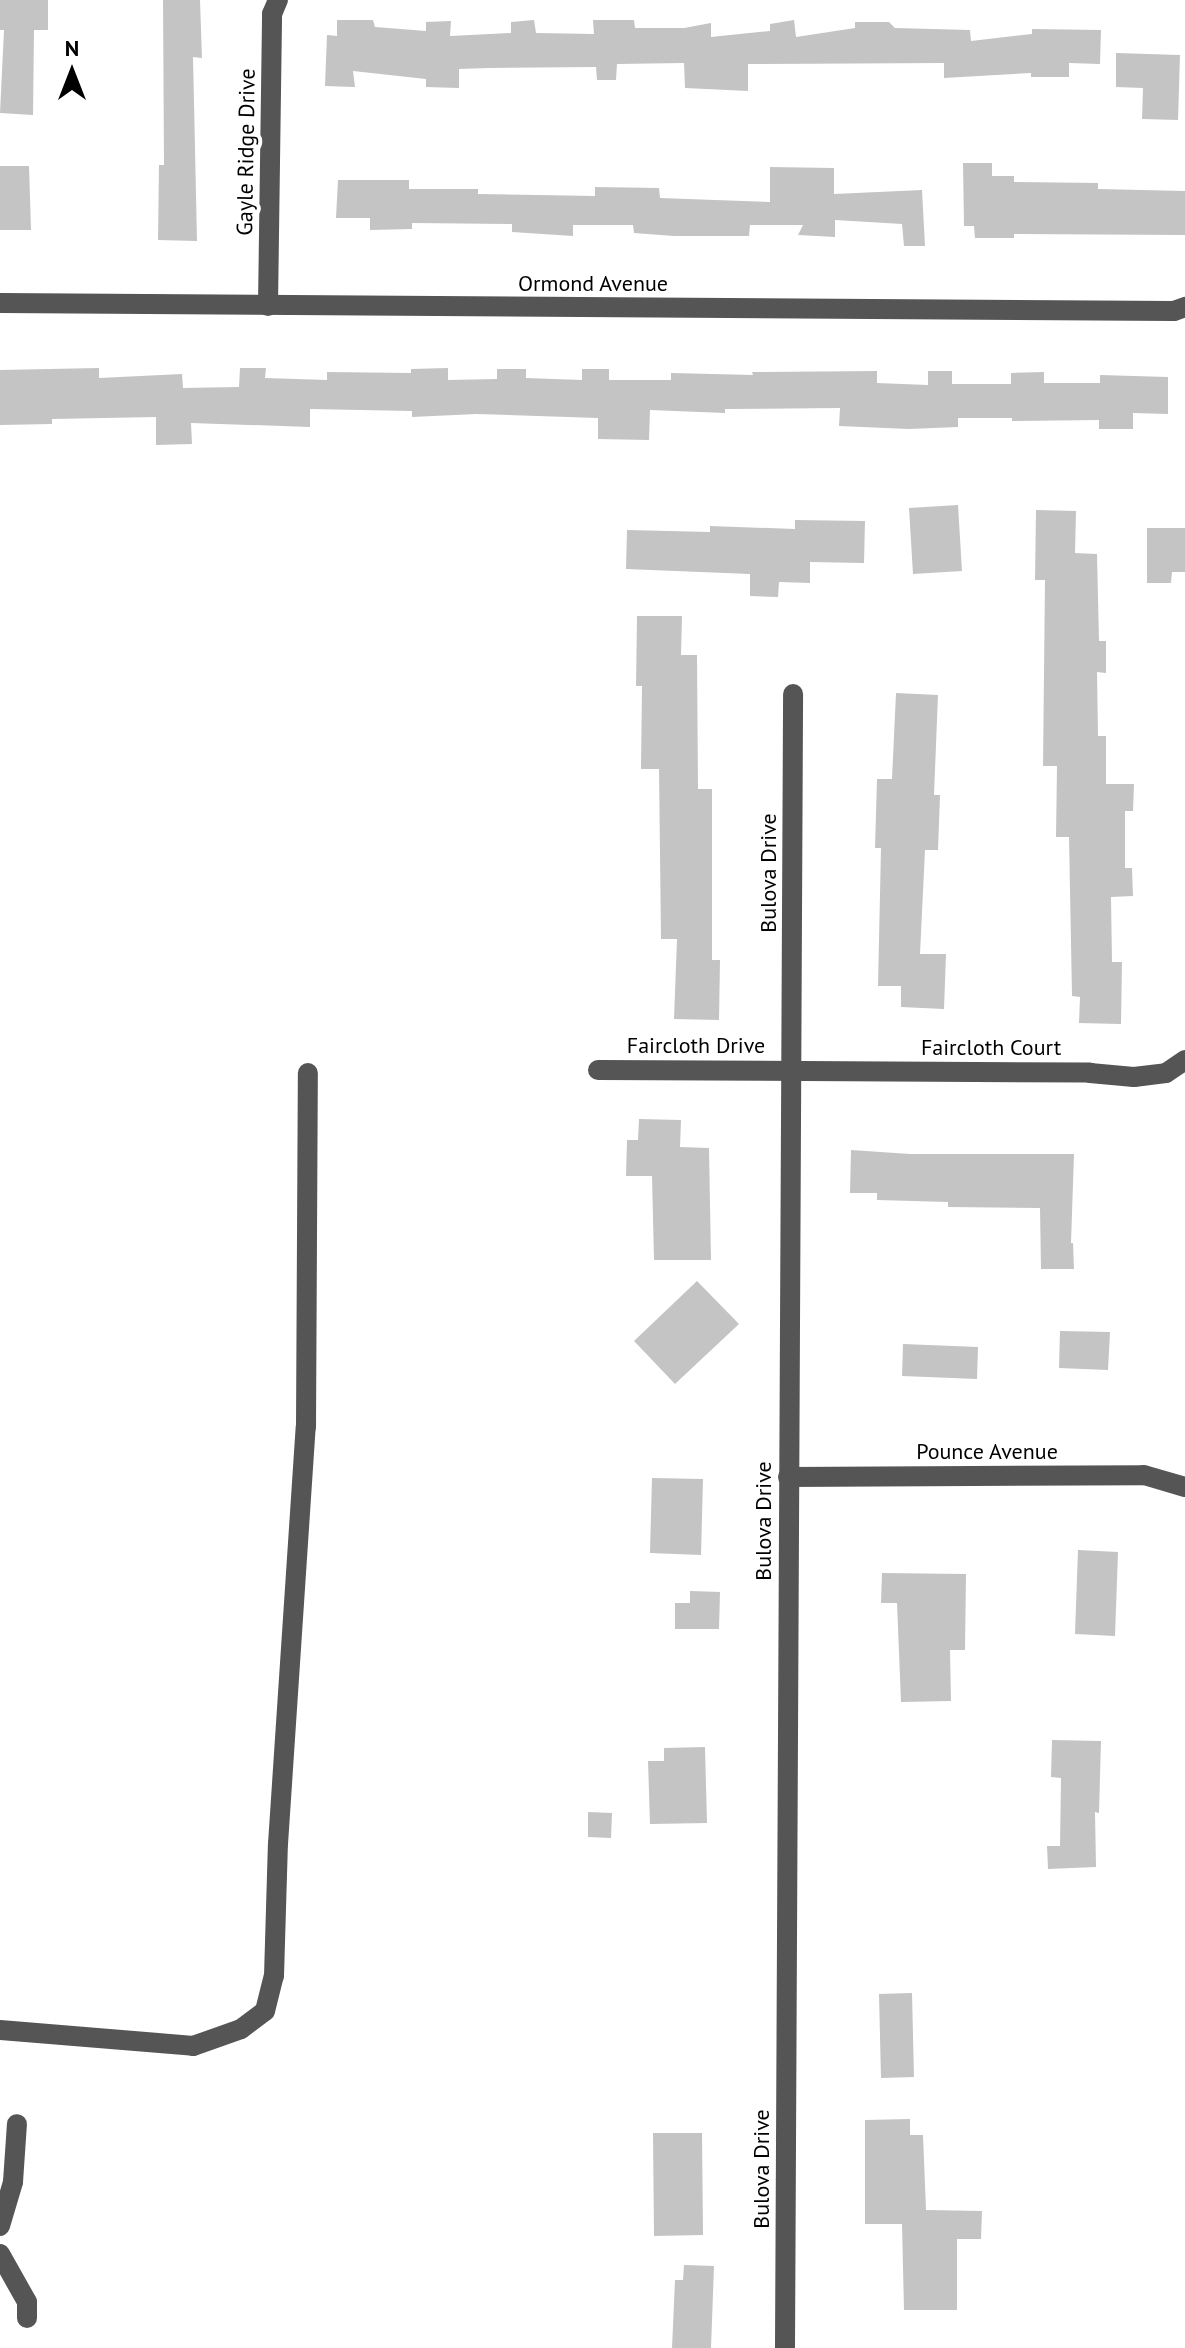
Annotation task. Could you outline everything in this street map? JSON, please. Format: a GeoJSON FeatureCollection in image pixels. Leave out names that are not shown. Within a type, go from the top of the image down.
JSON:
{"type":"FeatureCollection","features":[{"type":"Feature","properties":{"kind":"street","name":"Gayle Ridge Drive"},"geometry":{"type":"LineString","coordinates":[[268,306],[272,14],[278,0]]}},
{"type":"Feature","properties":{"kind":"street","name":"Ormond Avenue"},"geometry":{"type":"LineString","coordinates":[[0,303],[1174,311],[1185,307]]}},
{"type":"Feature","properties":{"kind":"street","name":"Bulova Drive"},"geometry":{"type":"LineString","coordinates":[[785,2348],[793,694]]}},
{"type":"Feature","properties":{"kind":"street","name":"Faircloth Court"},"geometry":{"type":"LineString","coordinates":[[793,1071],[1090,1073],[1134,1077],[1166,1073],[1185,1060]]}},
{"type":"Feature","properties":{"kind":"street","name":"Faircloth Drive"},"geometry":{"type":"LineString","coordinates":[[598,1070],[793,1071]]}},
{"type":"Feature","properties":{"kind":"street"},"geometry":{"type":"LineString","coordinates":[[0,2030],[193,2046],[241,2029],[265,2011],[274,1976],[278,1844],[306,1427],[308,1073]]}},
{"type":"Feature","properties":{"kind":"street","name":"Pounce Avenue"},"geometry":{"type":"LineString","coordinates":[[788,1477],[1144,1475],[1185,1487]]}},
{"type":"Feature","properties":{"kind":"street"},"geometry":{"type":"LineString","coordinates":[[0,2226],[13,2182],[17,2124]]}},
{"type":"Feature","properties":{"kind":"street"},"geometry":{"type":"LineString","coordinates":[[0,2254],[27,2302],[27,2318]]}},
{"type":"Feature","properties":{"kind":"building"},"geometry":{"type":"Polygon","coordinates":[[[0,0],[48,0],[48,30],[34,30],[33,115],[0,113],[4,30],[0,30],[0,0]]]}},
{"type":"Feature","properties":{"kind":"building"},"geometry":{"type":"Polygon","coordinates":[[[163,0],[200,0],[202,58],[193,57],[197,241],[158,240],[159,165],[164,165],[163,0]]]}},
{"type":"Feature","properties":{"kind":"building"},"geometry":{"type":"Polygon","coordinates":[[[337,20],[373,20],[375,27],[426,31],[426,22],[451,21],[450,36],[511,33],[511,22],[534,20],[536,33],[594,34],[593,20],[634,20],[635,28],[684,28],[711,23],[711,37],[770,31],[770,24],[794,20],[796,37],[855,28],[855,22],[889,22],[895,28],[970,30],[971,41],[1032,34],[1032,29],[1101,30],[1100,64],[1069,63],[1069,77],[1031,77],[1031,73],[944,78],[944,63],[748,64],[748,91],[685,88],[684,63],[617,64],[616,80],[597,80],[596,67],[459,69],[459,88],[426,87],[426,79],[353,71],[355,87],[325,86],[327,35],[337,36],[337,20]]]}},
{"type":"Feature","properties":{"kind":"building"},"geometry":{"type":"Polygon","coordinates":[[[1116,53],[1180,55],[1178,120],[1142,119],[1143,88],[1116,87],[1116,53]]]}},
{"type":"Feature","properties":{"kind":"building"},"geometry":{"type":"Polygon","coordinates":[[[963,163],[992,163],[992,176],[1014,176],[1014,182],[1098,183],[1098,189],[1185,191],[1185,235],[1014,234],[1014,238],[975,238],[974,226],[964,226],[963,163]]]}},
{"type":"Feature","properties":{"kind":"building"},"geometry":{"type":"Polygon","coordinates":[[[0,166],[29,166],[31,230],[0,230],[0,166]]]}},
{"type":"Feature","properties":{"kind":"building"},"geometry":{"type":"Polygon","coordinates":[[[770,167],[834,168],[834,194],[922,190],[925,246],[904,246],[902,224],[835,220],[835,237],[798,235],[803,225],[750,225],[749,236],[674,236],[634,233],[633,225],[573,225],[573,236],[512,232],[512,224],[412,223],[412,229],[370,230],[370,218],[336,218],[338,180],[409,180],[409,189],[478,189],[478,194],[595,196],[595,187],[659,188],[660,198],[770,202],[770,167]]]}},
{"type":"Feature","properties":{"kind":"building"},"geometry":{"type":"Polygon","coordinates":[[[99,368],[99,378],[182,374],[183,388],[239,387],[240,368],[266,368],[265,378],[327,380],[327,372],[411,373],[411,369],[448,368],[448,380],[497,379],[497,369],[526,369],[526,378],[582,380],[582,369],[609,369],[609,380],[671,380],[671,373],[753,375],[752,372],[877,371],[877,383],[928,385],[928,371],[952,371],[952,384],[1011,384],[1011,373],[1044,372],[1044,383],[1100,383],[1100,375],[1168,377],[1168,414],[1133,413],[1133,429],[1099,429],[1099,420],[958,418],[958,427],[909,429],[839,426],[840,408],[725,409],[725,413],[650,410],[649,440],[598,439],[598,418],[476,414],[412,417],[412,411],[310,409],[310,427],[191,423],[192,444],[156,445],[156,417],[52,419],[52,424],[0,425],[0,370],[99,368]]]}},
{"type":"Feature","properties":{"kind":"building"},"geometry":{"type":"Polygon","coordinates":[[[958,505],[962,571],[913,574],[909,508],[958,505]]]}},
{"type":"Feature","properties":{"kind":"building"},"geometry":{"type":"Polygon","coordinates":[[[1036,510],[1076,511],[1075,553],[1097,554],[1099,641],[1106,641],[1106,673],[1097,672],[1098,736],[1106,736],[1106,784],[1134,784],[1133,811],[1125,811],[1125,868],[1132,868],[1133,896],[1111,897],[1112,962],[1122,962],[1121,1024],[1079,1023],[1080,997],[1072,996],[1069,837],[1056,837],[1057,766],[1043,766],[1045,580],[1035,580],[1036,510]]]}},
{"type":"Feature","properties":{"kind":"building"},"geometry":{"type":"Polygon","coordinates":[[[795,520],[865,521],[864,563],[810,562],[810,583],[779,582],[778,597],[750,596],[750,574],[626,569],[627,530],[710,532],[710,526],[795,529],[795,520]]]}},
{"type":"Feature","properties":{"kind":"building"},"geometry":{"type":"Polygon","coordinates":[[[1147,528],[1185,528],[1185,572],[1172,572],[1171,583],[1147,583],[1147,528]]]}},
{"type":"Feature","properties":{"kind":"building"},"geometry":{"type":"Polygon","coordinates":[[[637,616],[682,616],[681,655],[697,655],[698,789],[712,789],[712,960],[720,960],[719,1020],[674,1019],[677,939],[661,939],[659,769],[641,769],[642,686],[636,686],[637,616]]]}},
{"type":"Feature","properties":{"kind":"building"},"geometry":{"type":"Polygon","coordinates":[[[896,693],[938,695],[934,795],[940,795],[938,850],[925,850],[920,954],[946,954],[944,1009],[901,1007],[901,986],[878,986],[881,848],[875,848],[877,779],[892,779],[896,693]]]}},
{"type":"Feature","properties":{"kind":"building"},"geometry":{"type":"Polygon","coordinates":[[[639,1119],[681,1120],[680,1147],[709,1148],[711,1260],[654,1260],[652,1176],[626,1176],[627,1140],[638,1140],[639,1119]]]}},
{"type":"Feature","properties":{"kind":"building"},"geometry":{"type":"Polygon","coordinates":[[[851,1150],[910,1154],[1074,1154],[1071,1243],[1074,1269],[1041,1269],[1040,1208],[948,1207],[948,1202],[877,1200],[877,1193],[850,1193],[851,1150]]]}},
{"type":"Feature","properties":{"kind":"building"},"geometry":{"type":"Polygon","coordinates":[[[697,1281],[739,1324],[675,1384],[634,1341],[697,1281]]]}},
{"type":"Feature","properties":{"kind":"building"},"geometry":{"type":"Polygon","coordinates":[[[1060,1331],[1110,1332],[1108,1370],[1059,1368],[1060,1331]]]}},
{"type":"Feature","properties":{"kind":"building"},"geometry":{"type":"Polygon","coordinates":[[[903,1344],[978,1347],[977,1379],[902,1376],[903,1344]]]}},
{"type":"Feature","properties":{"kind":"building"},"geometry":{"type":"Polygon","coordinates":[[[652,1478],[703,1479],[701,1555],[650,1553],[652,1478]]]}},
{"type":"Feature","properties":{"kind":"building"},"geometry":{"type":"Polygon","coordinates":[[[1078,1550],[1118,1552],[1115,1636],[1075,1634],[1078,1550]]]}},
{"type":"Feature","properties":{"kind":"building"},"geometry":{"type":"Polygon","coordinates":[[[882,1573],[966,1574],[965,1650],[950,1650],[951,1701],[901,1702],[897,1603],[881,1603],[882,1573]]]}},
{"type":"Feature","properties":{"kind":"building"},"geometry":{"type":"Polygon","coordinates":[[[690,1591],[720,1592],[719,1629],[675,1629],[675,1603],[690,1603],[690,1591]]]}},
{"type":"Feature","properties":{"kind":"building"},"geometry":{"type":"Polygon","coordinates":[[[1052,1740],[1101,1741],[1099,1813],[1095,1812],[1096,1867],[1048,1869],[1047,1846],[1060,1846],[1061,1778],[1051,1777],[1052,1740]]]}},
{"type":"Feature","properties":{"kind":"building"},"geometry":{"type":"Polygon","coordinates":[[[705,1747],[707,1823],[650,1824],[648,1761],[664,1761],[664,1748],[705,1747]]]}},
{"type":"Feature","properties":{"kind":"building"},"geometry":{"type":"Polygon","coordinates":[[[588,1812],[612,1813],[611,1838],[588,1837],[588,1812]]]}},
{"type":"Feature","properties":{"kind":"building"},"geometry":{"type":"Polygon","coordinates":[[[912,1993],[914,2077],[881,2078],[879,1994],[912,1993]]]}},
{"type":"Feature","properties":{"kind":"building"},"geometry":{"type":"Polygon","coordinates":[[[910,2119],[910,2135],[923,2135],[926,2210],[982,2211],[981,2239],[957,2239],[957,2310],[904,2310],[902,2224],[865,2224],[865,2120],[910,2119]]]}},
{"type":"Feature","properties":{"kind":"building"},"geometry":{"type":"Polygon","coordinates":[[[653,2133],[702,2133],[703,2235],[654,2236],[653,2133]]]}},
{"type":"Feature","properties":{"kind":"building"},"geometry":{"type":"Polygon","coordinates":[[[684,2265],[714,2266],[711,2348],[672,2348],[675,2280],[683,2280],[684,2265]]]}}]}
